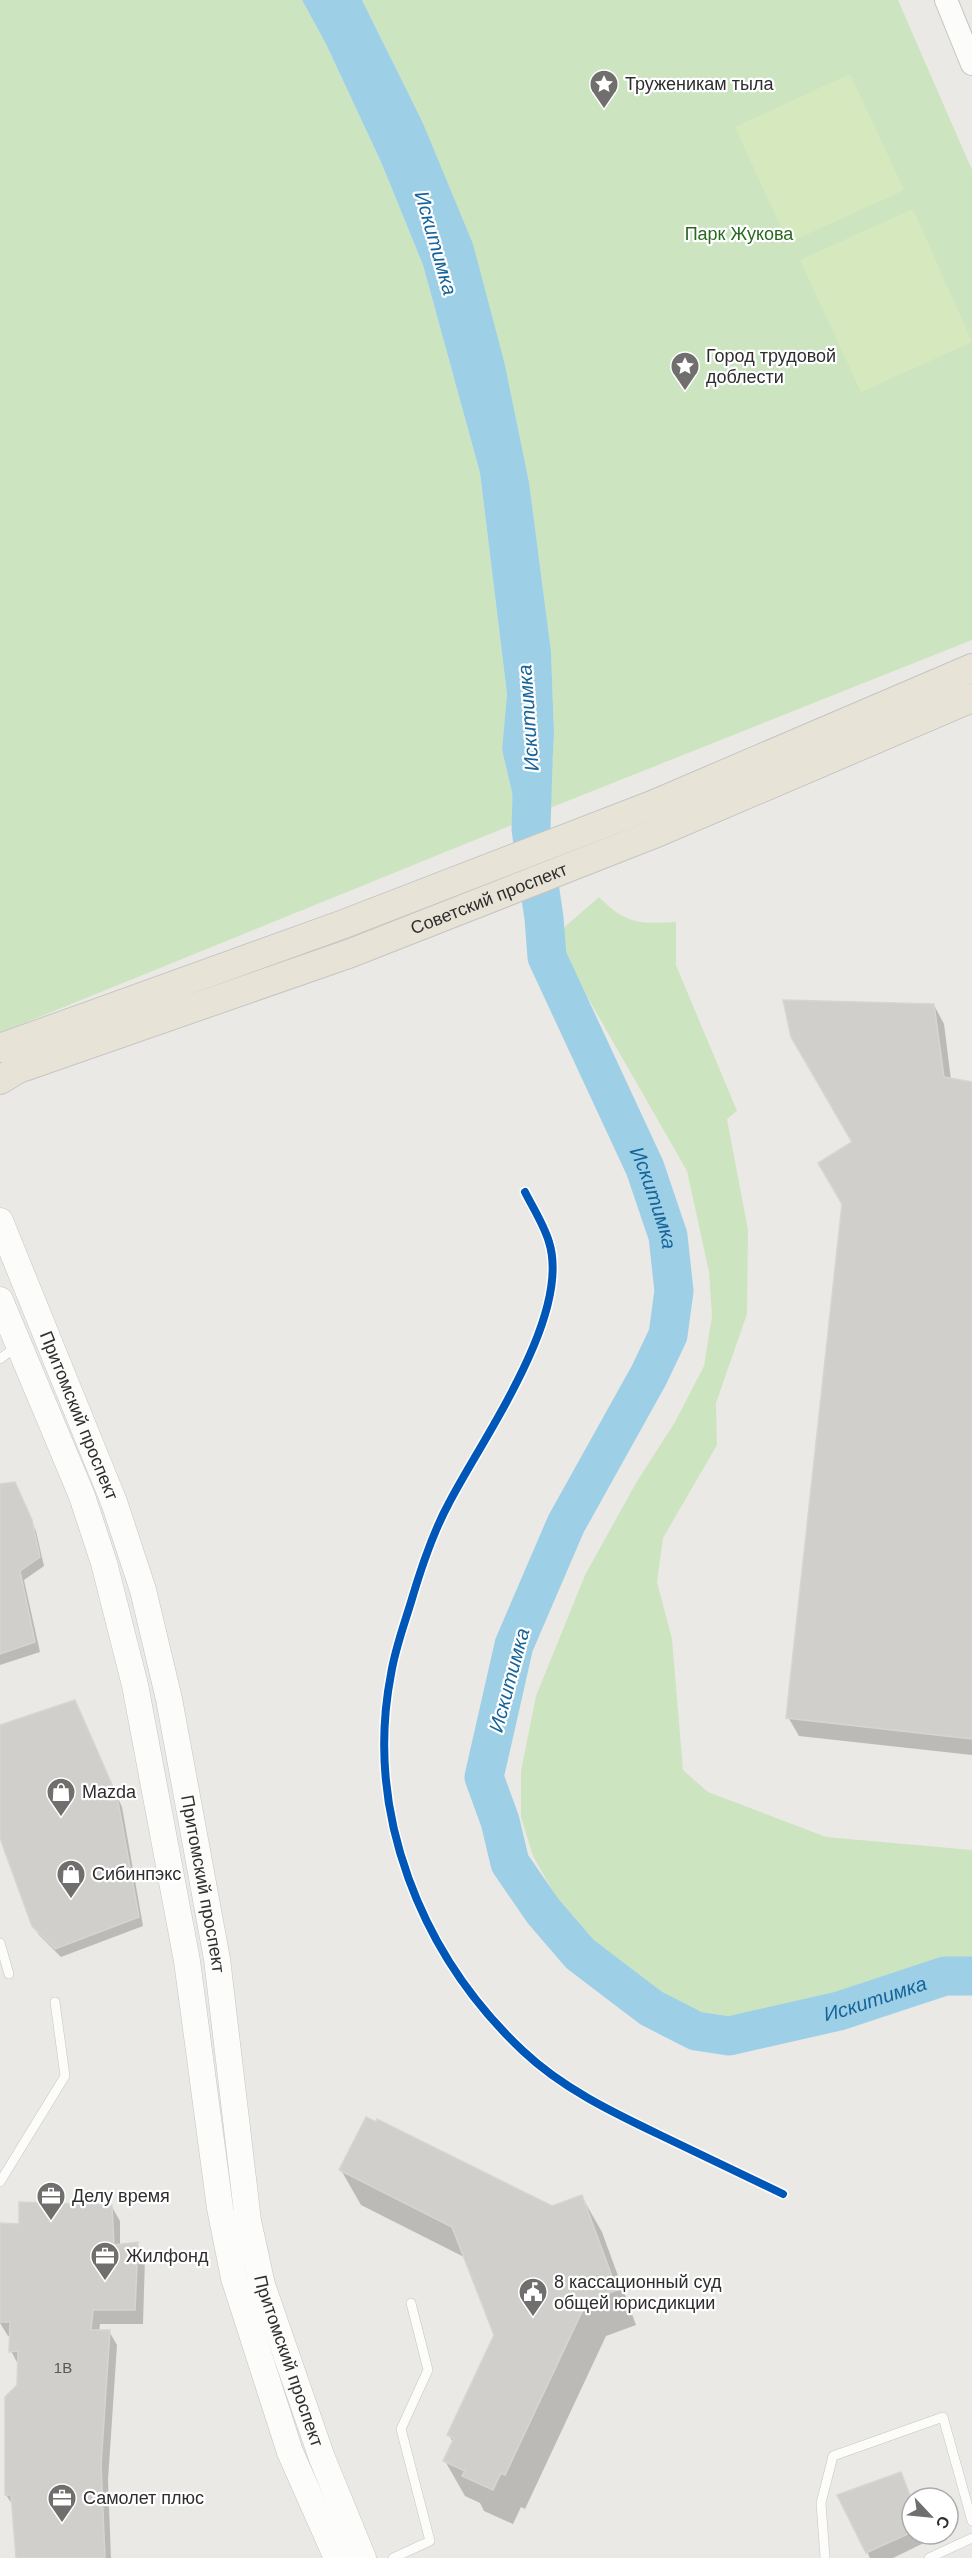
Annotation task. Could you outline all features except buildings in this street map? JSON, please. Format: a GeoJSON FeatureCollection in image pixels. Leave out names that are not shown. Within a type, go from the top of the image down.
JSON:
{"type":"FeatureCollection","features":[{"type":"Feature","properties":{"kind":"main road","name":"Советский проспект"},"geometry":{"type":"LineString","coordinates":[[0,1080],[18,1069],[351,953],[656,819],[972,668]]}},
{"type":"Feature","properties":{"kind":"main road","name":"Советский проспект"},"geometry":{"type":"LineString","coordinates":[[0,1048],[341,925],[656,819],[972,698]]}},
{"type":"Feature","properties":{"kind":"main road","name":"Притомский проспект"},"geometry":{"type":"LineString","coordinates":[[0,1221],[114,1502],[143,1590],[170,1699],[217,1959],[248,2221],[262,2285],[322,2458],[363,2558]]}},
{"type":"Feature","properties":{"kind":"main road","name":"Притомский проспект"},"geometry":{"type":"LineString","coordinates":[[0,1300],[9,1352],[96,1537],[135,1685],[186,1961],[220,2208],[240,2301],[290,2452],[336,2558]]}},
{"type":"Feature","properties":{"kind":"street"},"geometry":{"type":"LineString","coordinates":[[946,0],[972,64]]}},
{"type":"Feature","properties":{"kind":"lane"},"geometry":{"type":"LineString","coordinates":[[0,1942],[9,1974]]}},
{"type":"Feature","properties":{"kind":"lane"},"geometry":{"type":"LineString","coordinates":[[0,2182],[65,2076],[55,2002]]}},
{"type":"Feature","properties":{"kind":"lane"},"geometry":{"type":"LineString","coordinates":[[393,2558],[430,2541],[401,2429],[428,2370],[411,2303]]}},
{"type":"Feature","properties":{"kind":"lane"},"geometry":{"type":"LineString","coordinates":[[825,2558],[820,2503],[833,2456],[943,2417],[972,2521]]}},
{"type":"Feature","properties":{"kind":"lane"},"geometry":{"type":"LineString","coordinates":[[929,2558],[972,2538]]}},
{"type":"Feature","properties":{"kind":"green space"},"geometry":{"type":"Polygon","coordinates":[[[0,0],[302,0],[326,44],[381,162],[423,265],[480,473],[507,694],[502,751],[519,822],[0,1033],[0,0]]]}},
{"type":"Feature","properties":{"kind":"green space","name":"Парк Жукова"},"geometry":{"type":"Polygon","coordinates":[[[362,0],[898,0],[972,170],[972,640],[550,808],[554,734],[551,651],[529,482],[505,365],[422,121],[362,0]]]}},
{"type":"Feature","properties":{"kind":"green space"},"geometry":{"type":"Polygon","coordinates":[[[850,74],[904,190],[788,243],[735,127],[850,74]]]}},
{"type":"Feature","properties":{"kind":"green space"},"geometry":{"type":"Polygon","coordinates":[[[913,209],[972,342],[861,392],[800,260],[913,209]]]}},
{"type":"Feature","properties":{"kind":"green space"},"geometry":{"type":"Polygon","coordinates":[[[599,897],[617,913],[634,920],[652,923],[676,922],[676,965],[737,1111],[727,1119],[748,1230],[747,1314],[716,1403],[717,1445],[663,1538],[657,1582],[672,1639],[683,1770],[708,1792],[826,1837],[972,1850],[972,1957],[948,1960],[809,2003],[769,2032],[752,2037],[705,2026],[653,2001],[608,1963],[556,1897],[533,1856],[521,1817],[521,1771],[536,1696],[585,1575],[636,1483],[675,1422],[704,1366],[712,1316],[709,1272],[687,1171],[553,937],[599,897]]]}},
{"type":"Feature","properties":{"kind":"water"},"geometry":{"type":"Polygon","coordinates":[[[302,0],[362,0],[422,121],[473,244],[505,365],[529,482],[551,651],[554,734],[550,808],[519,822],[502,750],[507,694],[480,473],[423,265],[381,162],[326,44],[302,0]]]}},
{"type":"Feature","properties":{"kind":"waterway","name":"Искитимка"},"geometry":{"type":"LineString","coordinates":[[533,763],[531,829],[544,918],[547,957],[645,1168],[668,1236],[674,1291],[668,1335],[649,1375],[566,1524],[514,1645],[484,1777],[500,1821],[510,1863],[543,1911],[580,1954],[651,2008],[696,2031],[729,2036],[839,2011],[945,1976],[972,1976]]}},
{"type":"Feature","properties":{"kind":"cycle path"},"geometry":{"type":"LineString","coordinates":[[525,1192],[549,1242],[553,1272],[548,1305],[520,1376],[437,1527],[400,1637],[391,1674],[385,1726],[386,1778],[394,1829],[409,1879],[429,1926],[456,1971],[487,2013],[523,2051],[571,2088],[606,2108],[783,2194]]}},
{"type":"Feature","properties":{"kind":"place","name":"Труженикам тыла"},"geometry":{"type":"Point","coordinates":[604,110]}},
{"type":"Feature","properties":{"kind":"place","name":"Город трудовой доблести"},"geometry":{"type":"Point","coordinates":[685,392]}},
{"type":"Feature","properties":{"kind":"place","name":"Mazda"},"geometry":{"type":"Point","coordinates":[61,1818]}},
{"type":"Feature","properties":{"kind":"place","name":"Сибинпэкс"},"geometry":{"type":"Point","coordinates":[71,1900]}},
{"type":"Feature","properties":{"kind":"place","name":"Делу время"},"geometry":{"type":"Point","coordinates":[51,2222]}},
{"type":"Feature","properties":{"kind":"place","name":"Жилфонд"},"geometry":{"type":"Point","coordinates":[105,2282]}},
{"type":"Feature","properties":{"kind":"place","name":"8 кассационный суд общей юрисдикции"},"geometry":{"type":"Point","coordinates":[533,2318]}},
{"type":"Feature","properties":{"kind":"place","name":"Самолет плюс"},"geometry":{"type":"Point","coordinates":[62,2524]}}]}
